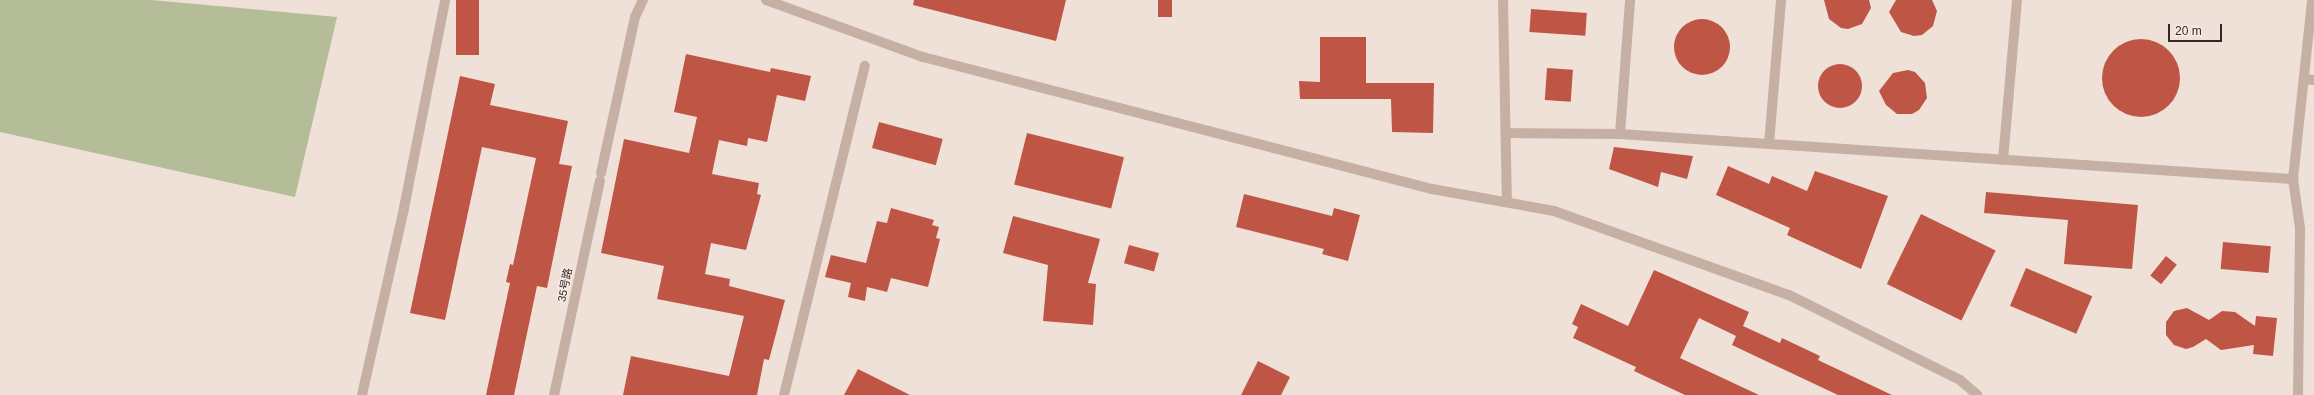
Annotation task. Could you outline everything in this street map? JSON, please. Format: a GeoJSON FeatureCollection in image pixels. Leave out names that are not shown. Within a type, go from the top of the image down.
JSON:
{"type":"FeatureCollection","features":[{"type":"Feature","properties":{"kind":"street"},"geometry":{"type":"LineString","coordinates":[[362,395],[404,208],[445,0]]}},
{"type":"Feature","properties":{"kind":"street","name":"35号路"},"geometry":{"type":"LineString","coordinates":[[554,395],[635,17],[643,0]]}},
{"type":"Feature","properties":{"kind":"street"},"geometry":{"type":"LineString","coordinates":[[766,0],[923,57],[1432,189],[1554,211],[1789,295],[1960,380],[1977,395]]}},
{"type":"Feature","properties":{"kind":"street"},"geometry":{"type":"LineString","coordinates":[[1503,0],[1507,202]]}},
{"type":"Feature","properties":{"kind":"street"},"geometry":{"type":"LineString","coordinates":[[1620,134],[1630,0]]}},
{"type":"Feature","properties":{"kind":"street"},"geometry":{"type":"LineString","coordinates":[[1769,144],[1781,0]]}},
{"type":"Feature","properties":{"kind":"street"},"geometry":{"type":"LineString","coordinates":[[2003,160],[2017,0]]}},
{"type":"Feature","properties":{"kind":"street"},"geometry":{"type":"LineString","coordinates":[[2298,395],[2300,228],[2293,179],[2309,79],[2312,0]]}},
{"type":"Feature","properties":{"kind":"street"},"geometry":{"type":"LineString","coordinates":[[784,395],[865,66]]}},
{"type":"Feature","properties":{"kind":"street"},"geometry":{"type":"LineString","coordinates":[[1506,134],[1620,134],[2293,179]]}},
{"type":"Feature","properties":{"kind":"green space"},"geometry":{"type":"Polygon","coordinates":[[[0,0],[152,0],[337,17],[295,197],[0,132],[0,0]]]}},
{"type":"Feature","properties":{"kind":"building"},"geometry":{"type":"Polygon","coordinates":[[[456,0],[479,0],[479,55],[456,55],[456,0]]]}},
{"type":"Feature","properties":{"kind":"building"},"geometry":{"type":"Polygon","coordinates":[[[914,0],[1066,0],[1056,41],[913,5],[914,0]]]}},
{"type":"Feature","properties":{"kind":"building"},"geometry":{"type":"Polygon","coordinates":[[[1158,0],[1172,0],[1172,17],[1158,17],[1158,0]]]}},
{"type":"Feature","properties":{"kind":"building"},"geometry":{"type":"Polygon","coordinates":[[[1824,0],[1869,0],[1871,8],[1862,24],[1848,29],[1841,28],[1829,19],[1824,0]]]}},
{"type":"Feature","properties":{"kind":"building"},"geometry":{"type":"Polygon","coordinates":[[[1896,0],[1932,0],[1937,11],[1933,26],[1922,35],[1914,36],[1901,32],[1889,12],[1896,0]]]}},
{"type":"Feature","properties":{"kind":"building"},"geometry":{"type":"Polygon","coordinates":[[[1531,9],[1587,13],[1585,36],[1529,32],[1531,9]]]}},
{"type":"Feature","properties":{"kind":"building"},"geometry":{"type":"Polygon","coordinates":[[[1696,19],[1708,19],[1718,23],[1726,31],[1730,41],[1730,53],[1726,63],[1718,71],[1708,75],[1696,75],[1686,71],[1678,63],[1674,53],[1674,41],[1678,31],[1686,23],[1696,19]]]}},
{"type":"Feature","properties":{"kind":"building"},"geometry":{"type":"Polygon","coordinates":[[[1320,37],[1366,37],[1366,83],[1434,83],[1433,133],[1392,132],[1391,99],[1300,99],[1299,81],[1320,82],[1320,37]]]}},
{"type":"Feature","properties":{"kind":"building"},"geometry":{"type":"Polygon","coordinates":[[[2141,39],[2156,42],[2163,46],[2173,56],[2177,63],[2180,78],[2177,93],[2173,100],[2163,110],[2156,114],[2141,117],[2126,114],[2119,110],[2109,100],[2105,93],[2102,78],[2105,63],[2109,56],[2119,46],[2126,42],[2141,39]]]}},
{"type":"Feature","properties":{"kind":"building"},"geometry":{"type":"Polygon","coordinates":[[[686,54],[770,72],[771,68],[811,76],[805,101],[777,95],[767,142],[748,138],[747,146],[719,140],[712,174],[759,183],[757,194],[761,195],[746,250],[711,243],[705,274],[730,279],[729,286],[785,300],[769,360],[764,359],[757,395],[623,395],[631,356],[729,376],[744,316],[657,299],[664,266],[601,253],[624,139],[689,153],[697,117],[674,112],[686,54]]]}},
{"type":"Feature","properties":{"kind":"building"},"geometry":{"type":"Polygon","coordinates":[[[1836,64],[1844,64],[1849,65],[1856,70],[1861,77],[1861,95],[1856,102],[1849,107],[1836,108],[1828,105],[1821,98],[1818,90],[1818,82],[1821,74],[1828,67],[1836,64]]]}},
{"type":"Feature","properties":{"kind":"building"},"geometry":{"type":"Polygon","coordinates":[[[1547,68],[1573,70],[1571,102],[1545,100],[1547,68]]]}},
{"type":"Feature","properties":{"kind":"building"},"geometry":{"type":"Polygon","coordinates":[[[1908,70],[1915,72],[1925,83],[1927,98],[1919,110],[1912,114],[1897,114],[1886,105],[1879,91],[1893,73],[1908,70]]]}},
{"type":"Feature","properties":{"kind":"building"},"geometry":{"type":"Polygon","coordinates":[[[460,76],[495,84],[490,105],[568,121],[559,164],[572,166],[547,288],[537,286],[514,395],[486,395],[510,283],[506,282],[510,264],[513,265],[536,158],[482,147],[445,320],[410,313],[460,76]]]}},
{"type":"Feature","properties":{"kind":"building"},"geometry":{"type":"Polygon","coordinates":[[[879,122],[943,139],[936,165],[872,148],[879,122]]]}},
{"type":"Feature","properties":{"kind":"building"},"geometry":{"type":"Polygon","coordinates":[[[1027,133],[1124,157],[1111,209],[1014,184],[1027,133]]]}},
{"type":"Feature","properties":{"kind":"building"},"geometry":{"type":"Polygon","coordinates":[[[1614,147],[1693,156],[1687,179],[1661,172],[1658,187],[1609,169],[1614,147]]]}},
{"type":"Feature","properties":{"kind":"building"},"geometry":{"type":"Polygon","coordinates":[[[1728,166],[1769,184],[1772,176],[1807,191],[1815,171],[1888,196],[1861,269],[1787,235],[1790,228],[1716,195],[1728,166]]]}},
{"type":"Feature","properties":{"kind":"building"},"geometry":{"type":"Polygon","coordinates":[[[1986,192],[2138,205],[2132,269],[2064,264],[2068,220],[1984,213],[1986,192]]]}},
{"type":"Feature","properties":{"kind":"building"},"geometry":{"type":"Polygon","coordinates":[[[1244,194],[1332,216],[1334,208],[1360,215],[1348,261],[1322,254],[1324,249],[1236,227],[1244,194]]]}},
{"type":"Feature","properties":{"kind":"building"},"geometry":{"type":"Polygon","coordinates":[[[891,208],[934,220],[932,225],[939,227],[936,238],[940,239],[928,287],[891,278],[887,292],[867,287],[865,301],[848,297],[851,283],[825,277],[831,255],[866,263],[877,221],[887,223],[891,208]]]}},
{"type":"Feature","properties":{"kind":"building"},"geometry":{"type":"Polygon","coordinates":[[[1921,214],[1996,250],[1961,320],[1887,284],[1921,214]]]}},
{"type":"Feature","properties":{"kind":"building"},"geometry":{"type":"Polygon","coordinates":[[[1013,216],[1100,239],[1088,283],[1096,284],[1093,325],[1043,321],[1048,265],[1003,253],[1013,216]]]}},
{"type":"Feature","properties":{"kind":"building"},"geometry":{"type":"Polygon","coordinates":[[[2223,242],[2271,246],[2268,273],[2221,269],[2223,242]]]}},
{"type":"Feature","properties":{"kind":"building"},"geometry":{"type":"Polygon","coordinates":[[[1129,245],[1159,253],[1154,271],[1124,263],[1129,245]]]}},
{"type":"Feature","properties":{"kind":"building"},"geometry":{"type":"Polygon","coordinates":[[[2166,256],[2177,265],[2161,284],[2150,275],[2166,256]]]}},
{"type":"Feature","properties":{"kind":"building"},"geometry":{"type":"Polygon","coordinates":[[[2026,268],[2092,296],[2076,334],[2010,306],[2026,268]]]}},
{"type":"Feature","properties":{"kind":"building"},"geometry":{"type":"Polygon","coordinates":[[[1654,270],[1749,312],[1743,326],[1780,343],[1782,338],[1820,356],[1818,360],[1892,395],[1838,395],[1732,345],[1736,336],[1699,318],[1680,358],[1759,395],[1685,395],[1634,371],[1636,367],[1573,338],[1578,327],[1572,324],[1581,304],[1628,326],[1654,270]]]}},
{"type":"Feature","properties":{"kind":"building"},"geometry":{"type":"Polygon","coordinates":[[[2187,308],[2209,320],[2222,311],[2235,312],[2255,326],[2256,316],[2277,318],[2273,356],[2253,354],[2254,345],[2221,350],[2206,339],[2193,347],[2186,349],[2174,345],[2166,335],[2166,322],[2174,311],[2187,308]]]}},
{"type":"Feature","properties":{"kind":"building"},"geometry":{"type":"Polygon","coordinates":[[[1258,361],[1290,377],[1281,395],[1241,395],[1258,361]]]}},
{"type":"Feature","properties":{"kind":"building"},"geometry":{"type":"Polygon","coordinates":[[[858,369],[910,395],[844,395],[858,369]]]}}]}
